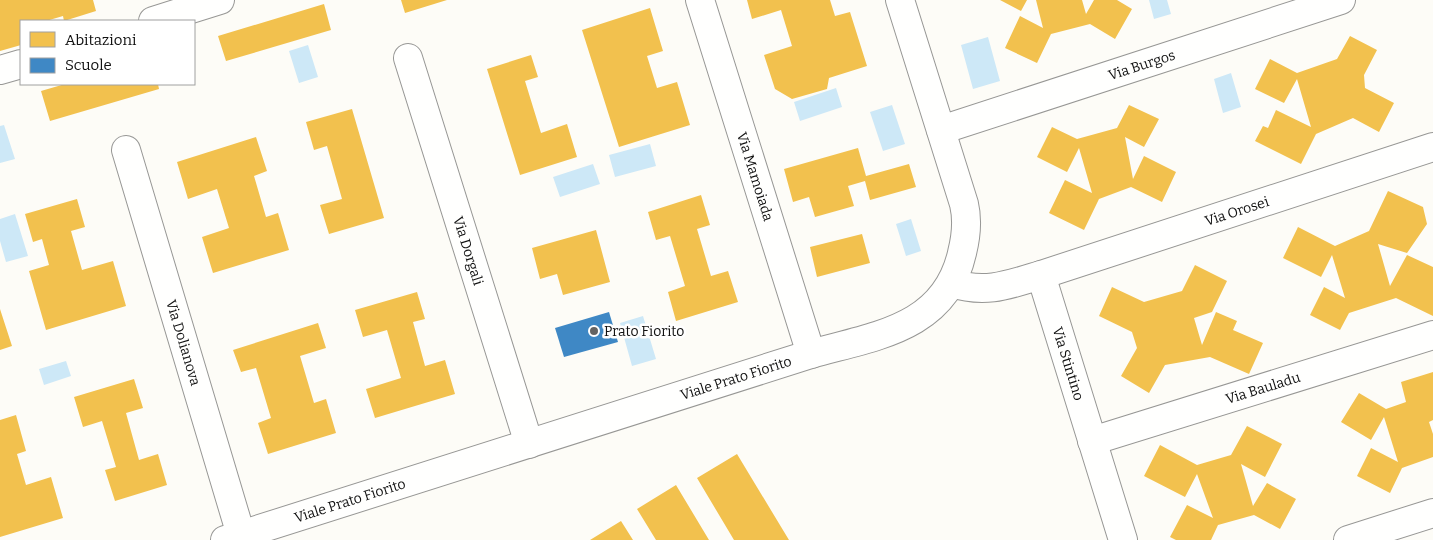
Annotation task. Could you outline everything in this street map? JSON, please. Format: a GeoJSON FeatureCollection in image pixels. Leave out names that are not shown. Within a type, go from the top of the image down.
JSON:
{"type":"FeatureCollection","features":[{"type":"Feature","properties":{"kind":"street"},"geometry":{"type":"LineString","coordinates":[[156,20],[220,0]]}},
{"type":"Feature","properties":{"kind":"street","name":"Via Mamoiada"},"geometry":{"type":"LineString","coordinates":[[700,0],[811,354]]}},
{"type":"Feature","properties":{"kind":"street","name":"Viale Prato Fiorito"},"geometry":{"type":"LineString","coordinates":[[233,537],[905,326],[927,312],[952,283],[957,272],[963,249],[967,218],[942,130],[900,0]]}},
{"type":"Feature","properties":{"kind":"street","name":"Via Burgos"},"geometry":{"type":"LineString","coordinates":[[942,130],[1341,0]]}},
{"type":"Feature","properties":{"kind":"street","name":"Via Dorgali"},"geometry":{"type":"LineString","coordinates":[[408,58],[530,444]]}},
{"type":"Feature","properties":{"kind":"street"},"geometry":{"type":"LineString","coordinates":[[0,70],[20,64]]}},
{"type":"Feature","properties":{"kind":"street","name":"Via Orosei"},"geometry":{"type":"LineString","coordinates":[[1041,275],[1433,148]]}},
{"type":"Feature","properties":{"kind":"street","name":"Via Dolianova"},"geometry":{"type":"LineString","coordinates":[[126,150],[233,537]]}},
{"type":"Feature","properties":{"kind":"street"},"geometry":{"type":"LineString","coordinates":[[952,283],[974,288],[992,288],[1041,275]]}},
{"type":"Feature","properties":{"kind":"street","name":"Via Stintino"},"geometry":{"type":"LineString","coordinates":[[1041,275],[1123,540]]}},
{"type":"Feature","properties":{"kind":"street","name":"Via Bauladu"},"geometry":{"type":"LineString","coordinates":[[1092,441],[1433,335]]}},
{"type":"Feature","properties":{"kind":"street"},"geometry":{"type":"LineString","coordinates":[[1348,540],[1433,513]]}},
{"type":"Feature","properties":{"kind":"water"},"geometry":{"type":"Polygon","coordinates":[[[1149,0],[1167,0],[1171,14],[1154,19],[1149,0]]]}},
{"type":"Feature","properties":{"kind":"water"},"geometry":{"type":"Polygon","coordinates":[[[988,37],[1000,81],[973,89],[961,45],[988,37]]]}},
{"type":"Feature","properties":{"kind":"water"},"geometry":{"type":"Polygon","coordinates":[[[308,45],[318,77],[299,83],[289,51],[308,45]]]}},
{"type":"Feature","properties":{"kind":"water"},"geometry":{"type":"Polygon","coordinates":[[[1231,73],[1241,107],[1223,113],[1214,79],[1231,73]]]}},
{"type":"Feature","properties":{"kind":"water"},"geometry":{"type":"Polygon","coordinates":[[[836,88],[842,107],[800,121],[794,102],[836,88]]]}},
{"type":"Feature","properties":{"kind":"water"},"geometry":{"type":"Polygon","coordinates":[[[892,105],[905,144],[883,151],[870,112],[892,105]]]}},
{"type":"Feature","properties":{"kind":"water"},"geometry":{"type":"Polygon","coordinates":[[[4,125],[15,159],[0,163],[0,126],[4,125]]]}},
{"type":"Feature","properties":{"kind":"water"},"geometry":{"type":"Polygon","coordinates":[[[650,144],[656,166],[615,177],[609,155],[650,144]]]}},
{"type":"Feature","properties":{"kind":"water"},"geometry":{"type":"Polygon","coordinates":[[[593,164],[600,184],[560,197],[553,177],[593,164]]]}},
{"type":"Feature","properties":{"kind":"water"},"geometry":{"type":"Polygon","coordinates":[[[15,214],[28,256],[6,262],[0,241],[0,219],[15,214]]]}},
{"type":"Feature","properties":{"kind":"water"},"geometry":{"type":"Polygon","coordinates":[[[911,219],[921,251],[906,256],[896,224],[911,219]]]}},
{"type":"Feature","properties":{"kind":"water"},"geometry":{"type":"Polygon","coordinates":[[[643,316],[656,359],[632,366],[620,323],[643,316]]]}},
{"type":"Feature","properties":{"kind":"water"},"geometry":{"type":"Polygon","coordinates":[[[66,361],[71,376],[44,385],[39,369],[66,361]]]}},
{"type":"Feature","properties":{"kind":"building: Abitazioni"},"geometry":{"type":"Polygon","coordinates":[[[0,0],[93,0],[96,11],[67,20],[64,20],[63,16],[49,20],[20,20],[20,45],[0,51],[0,0]]]}},
{"type":"Feature","properties":{"kind":"building: Abitazioni"},"geometry":{"type":"Polygon","coordinates":[[[401,0],[447,0],[405,13],[401,0]]]}},
{"type":"Feature","properties":{"kind":"building: Abitazioni"},"geometry":{"type":"Polygon","coordinates":[[[747,0],[830,0],[835,16],[850,12],[867,66],[829,78],[827,89],[792,99],[775,89],[764,55],[792,46],[781,10],[752,19],[747,0]]]}},
{"type":"Feature","properties":{"kind":"building: Abitazioni"},"geometry":{"type":"Polygon","coordinates":[[[1000,0],[1027,0],[1021,11],[1000,0]]]}},
{"type":"Feature","properties":{"kind":"building: Abitazioni"},"geometry":{"type":"Polygon","coordinates":[[[1036,0],[1082,0],[1086,14],[1094,0],[1117,0],[1132,9],[1115,39],[1090,24],[1051,34],[1037,63],[1005,48],[1020,16],[1043,28],[1036,0]]]}},
{"type":"Feature","properties":{"kind":"building: Abitazioni"},"geometry":{"type":"Polygon","coordinates":[[[324,4],[331,30],[226,61],[218,36],[324,4]]]}},
{"type":"Feature","properties":{"kind":"building: Abitazioni"},"geometry":{"type":"Polygon","coordinates":[[[650,8],[663,51],[647,56],[657,88],[677,82],[690,125],[619,147],[582,30],[650,8]]]}},
{"type":"Feature","properties":{"kind":"building: Abitazioni"},"geometry":{"type":"Polygon","coordinates":[[[1350,36],[1377,50],[1364,75],[1365,88],[1394,103],[1379,132],[1353,118],[1316,134],[1301,164],[1255,141],[1263,126],[1268,128],[1276,110],[1311,127],[1297,79],[1284,103],[1255,89],[1270,59],[1297,73],[1337,59],[1350,36]]]}},
{"type":"Feature","properties":{"kind":"building: Abitazioni"},"geometry":{"type":"Polygon","coordinates":[[[531,55],[538,77],[525,81],[541,133],[567,124],[577,157],[520,175],[487,69],[531,55]]]}},
{"type":"Feature","properties":{"kind":"building: Abitazioni"},"geometry":{"type":"Polygon","coordinates":[[[62,85],[158,85],[159,89],[50,121],[41,91],[62,85]]]}},
{"type":"Feature","properties":{"kind":"building: Abitazioni"},"geometry":{"type":"Polygon","coordinates":[[[1129,105],[1159,119],[1144,147],[1125,137],[1133,179],[1144,156],[1176,172],[1162,202],[1131,187],[1099,199],[1084,230],[1049,213],[1065,180],[1092,193],[1079,148],[1067,172],[1037,157],[1052,127],[1077,139],[1117,128],[1129,105]]]}},
{"type":"Feature","properties":{"kind":"building: Abitazioni"},"geometry":{"type":"Polygon","coordinates":[[[352,109],[384,218],[329,234],[320,205],[342,199],[327,146],[314,150],[306,122],[352,109]]]}},
{"type":"Feature","properties":{"kind":"building: Abitazioni"},"geometry":{"type":"Polygon","coordinates":[[[256,137],[267,171],[254,176],[266,217],[278,213],[289,250],[213,273],[202,237],[229,228],[217,189],[188,199],[177,162],[256,137]]]}},
{"type":"Feature","properties":{"kind":"building: Abitazioni"},"geometry":{"type":"Polygon","coordinates":[[[858,148],[866,176],[909,164],[916,187],[870,200],[865,181],[848,186],[854,206],[815,217],[809,197],[793,202],[784,169],[858,148]]]}},
{"type":"Feature","properties":{"kind":"building: Abitazioni"},"geometry":{"type":"Polygon","coordinates":[[[1388,191],[1423,207],[1427,224],[1407,253],[1378,244],[1390,286],[1407,255],[1433,267],[1433,316],[1396,298],[1349,313],[1340,330],[1310,315],[1324,287],[1345,298],[1332,255],[1321,277],[1283,258],[1298,227],[1335,246],[1369,231],[1388,191]]]}},
{"type":"Feature","properties":{"kind":"building: Abitazioni"},"geometry":{"type":"Polygon","coordinates":[[[701,195],[710,225],[697,229],[711,276],[728,271],[738,302],[676,321],[668,292],[685,286],[670,236],[656,240],[648,212],[701,195]]]}},
{"type":"Feature","properties":{"kind":"building: Abitazioni"},"geometry":{"type":"Polygon","coordinates":[[[77,199],[85,227],[71,231],[82,270],[113,261],[126,306],[46,330],[29,271],[49,265],[42,239],[33,242],[25,214],[77,199]]]}},
{"type":"Feature","properties":{"kind":"building: Abitazioni"},"geometry":{"type":"Polygon","coordinates":[[[596,230],[610,282],[563,295],[557,274],[540,279],[532,248],[596,230]]]}},
{"type":"Feature","properties":{"kind":"building: Abitazioni"},"geometry":{"type":"Polygon","coordinates":[[[862,234],[870,263],[817,277],[810,247],[862,234]]]}},
{"type":"Feature","properties":{"kind":"building: Abitazioni"},"geometry":{"type":"Polygon","coordinates":[[[1195,265],[1227,281],[1212,312],[1194,318],[1202,345],[1216,312],[1237,321],[1233,330],[1263,343],[1249,374],[1210,357],[1165,365],[1149,393],[1121,376],[1137,348],[1132,332],[1099,316],[1112,287],[1144,302],[1182,291],[1195,265]]]}},
{"type":"Feature","properties":{"kind":"building: Abitazioni"},"geometry":{"type":"Polygon","coordinates":[[[417,292],[425,319],[413,322],[425,366],[445,360],[455,394],[375,418],[366,389],[401,378],[387,330],[363,337],[355,310],[417,292]]]}},
{"type":"Feature","properties":{"kind":"building: Abitazioni"},"geometry":{"type":"Polygon","coordinates":[[[0,309],[12,346],[0,350],[0,309]]]}},
{"type":"Feature","properties":{"kind":"building: Abitazioni"},"geometry":{"type":"Polygon","coordinates":[[[318,323],[326,348],[300,356],[314,403],[326,399],[336,433],[268,454],[258,423],[271,418],[256,368],[241,372],[233,350],[318,323]]]}},
{"type":"Feature","properties":{"kind":"building: Abitazioni"},"geometry":{"type":"Polygon","coordinates":[[[1433,372],[1433,420],[1429,422],[1433,434],[1433,457],[1402,468],[1390,493],[1357,476],[1371,448],[1398,462],[1384,417],[1371,440],[1341,422],[1359,393],[1386,409],[1406,402],[1401,382],[1433,372]]]}},
{"type":"Feature","properties":{"kind":"building: Abitazioni"},"geometry":{"type":"Polygon","coordinates":[[[134,379],[143,408],[126,413],[139,460],[158,454],[167,485],[115,501],[105,470],[116,467],[102,421],[83,427],[74,397],[134,379]]]}},
{"type":"Feature","properties":{"kind":"building: Abitazioni"},"geometry":{"type":"Polygon","coordinates":[[[16,415],[26,451],[17,454],[26,485],[51,477],[63,518],[0,537],[0,420],[16,415]]]}},
{"type":"Feature","properties":{"kind":"building: Abitazioni"},"geometry":{"type":"Polygon","coordinates":[[[1247,426],[1282,444],[1265,477],[1241,464],[1253,506],[1267,483],[1296,499],[1280,529],[1254,515],[1218,525],[1211,540],[1176,540],[1170,537],[1187,505],[1213,518],[1197,474],[1185,497],[1144,476],[1160,445],[1197,465],[1231,455],[1247,426]]]}},
{"type":"Feature","properties":{"kind":"building: Abitazioni"},"geometry":{"type":"Polygon","coordinates":[[[737,454],[789,540],[734,540],[697,478],[737,454]]]}},
{"type":"Feature","properties":{"kind":"building: Abitazioni"},"geometry":{"type":"Polygon","coordinates":[[[676,485],[709,540],[656,540],[637,509],[676,485]]]}},
{"type":"Feature","properties":{"kind":"building: Abitazioni"},"geometry":{"type":"Polygon","coordinates":[[[621,521],[633,540],[590,540],[621,521]]]}},
{"type":"Feature","properties":{"kind":"building: Scuole"},"geometry":{"type":"Polygon","coordinates":[[[609,312],[618,342],[564,357],[555,328],[609,312]]]}},
{"type":"Feature","properties":{"kind":"place","name":"Prato Fiorito"},"geometry":{"type":"Point","coordinates":[594,331]}}]}
